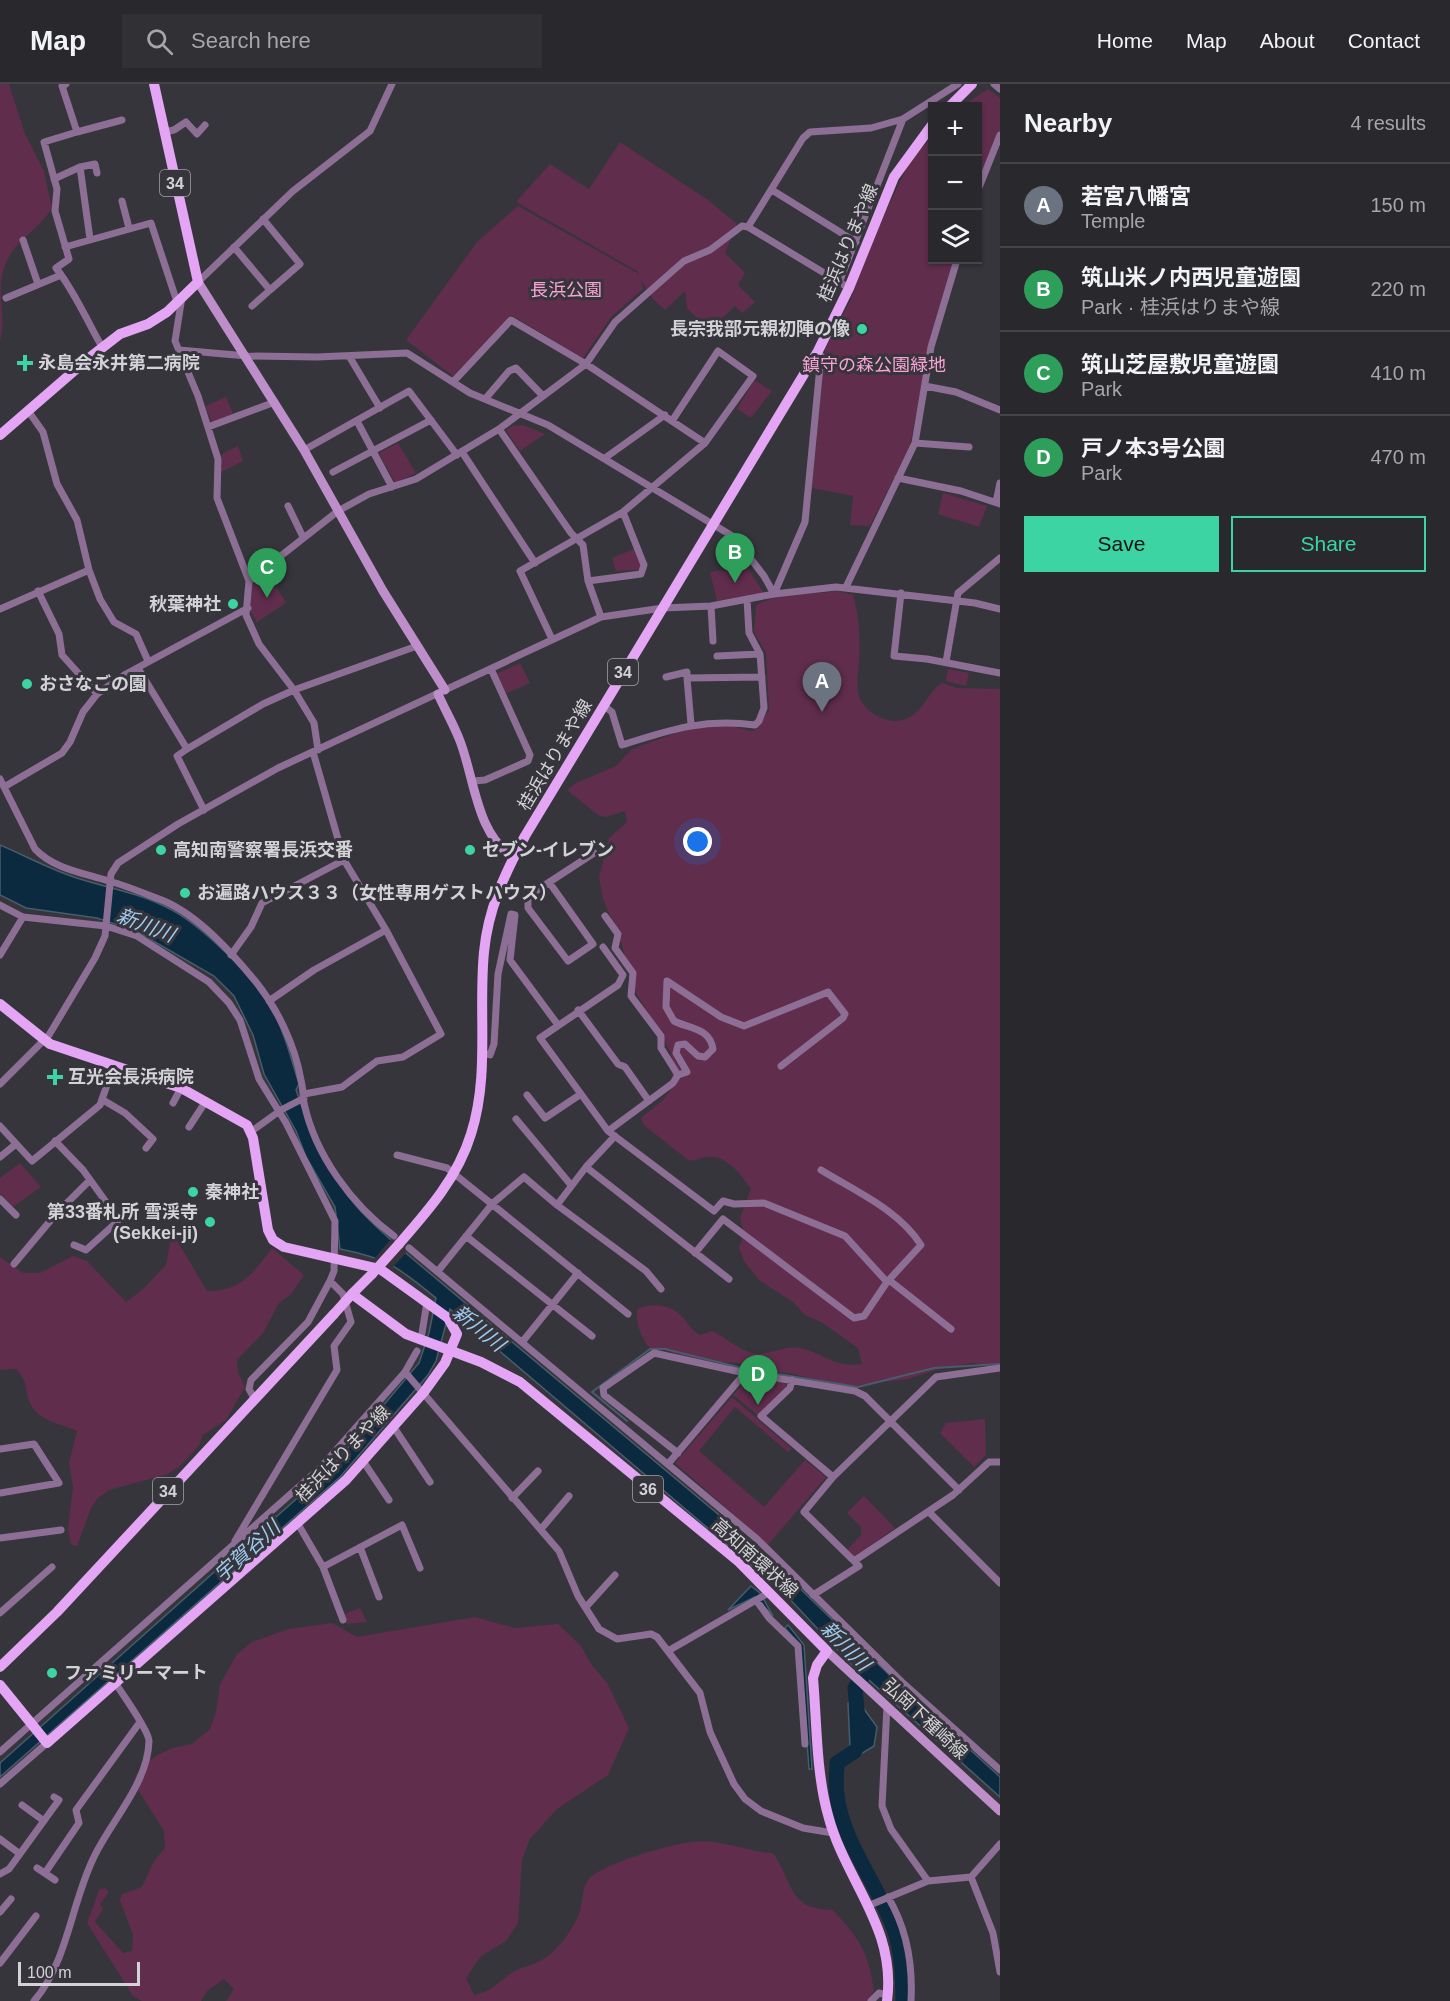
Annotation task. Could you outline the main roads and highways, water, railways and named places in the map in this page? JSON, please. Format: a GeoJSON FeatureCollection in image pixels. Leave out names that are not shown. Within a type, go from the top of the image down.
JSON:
{"type":"FeatureCollection","features":[{"type":"Feature","properties":{"kind":"main road","name":"34"},"geometry":{"type":"LineString","coordinates":[[0,435],[29,412],[50,388],[102,347],[120,334],[147,324],[167,312],[198,282],[154,84]]}},
{"type":"Feature","properties":{"kind":"main road"},"geometry":{"type":"LineString","coordinates":[[954,102],[972,84]]}},
{"type":"Feature","properties":{"kind":"main road","name":"桂浜はりまや線"},"geometry":{"type":"LineString","coordinates":[[0,1666],[57,1612],[400,1243],[454,1173],[467,1146],[477,1108],[483,1053],[486,939],[496,894],[513,857],[818,351],[844,286],[894,177],[928,132]]}},
{"type":"Feature","properties":{"kind":"main road"},"geometry":{"type":"LineString","coordinates":[[0,1004],[53,1046],[181,1088],[247,1125],[252,1131],[270,1235],[284,1247],[380,1269],[447,1318],[457,1334],[446,1350]]}},
{"type":"Feature","properties":{"kind":"main road","name":"高知南環状線"},"geometry":{"type":"LineString","coordinates":[[352,1294],[420,1342],[499,1370],[520,1382],[739,1562],[761,1597],[790,1613],[827,1651],[817,1665],[813,1678],[822,1790],[833,1833],[873,1903],[886,1955],[888,1998]]}},
{"type":"Feature","properties":{"kind":"main road","name":"桂浜はりまや線"},"geometry":{"type":"LineString","coordinates":[[0,1685],[45,1741],[298,1524],[363,1461],[422,1390],[446,1350]]}},
{"type":"Feature","properties":{"kind":"water"},"geometry":{"type":"Polygon","coordinates":[[[0,845],[70,876],[134,894],[166,907],[194,925],[224,951],[252,980],[271,1007],[287,1045],[299,1084],[296,1090],[314,1137],[347,1195],[364,1214],[408,1255],[755,1545],[907,1692],[1000,1777],[1000,1797],[850,1663],[783,1592],[450,1309],[436,1361],[428,1375],[340,1477],[0,1777],[0,1763],[331,1468],[419,1363],[429,1333],[436,1298],[392,1266],[340,1249],[335,1207],[306,1157],[296,1131],[264,1074],[253,1035],[234,996],[214,976],[136,931],[97,918],[26,908],[0,895],[0,845]]]}},
{"type":"Feature","properties":{"kind":"water"},"geometry":{"type":"Polygon","coordinates":[[[751,1586],[760,1593],[773,1616],[755,1597],[728,1610],[751,1586]]]}},
{"type":"Feature","properties":{"kind":"water"},"geometry":{"type":"Polygon","coordinates":[[[788,1625],[804,1645],[812,1769],[809,1769],[800,1645],[785,1628],[788,1625]]]}},
{"type":"Feature","properties":{"kind":"water"},"geometry":{"type":"Polygon","coordinates":[[[859,1702],[877,1727],[874,1746],[840,1767],[837,1759],[853,1750],[850,1747],[848,1703],[859,1702]]]}},
{"type":"Feature","properties":{"kind":"waterway"},"geometry":{"type":"LineString","coordinates":[[627,1421],[592,1392],[650,1349],[665,1349],[746,1369],[858,1387],[934,1368],[1000,1364]]}},
{"type":"Feature","properties":{"kind":"waterway","name":"新川川"},"geometry":{"type":"LineString","coordinates":[[858,1721],[855,1688],[868,1668]]}},
{"type":"Feature","properties":{"kind":"waterway"},"geometry":{"type":"LineString","coordinates":[[855,1751],[837,1763],[836,1787],[840,1813],[895,1932],[901,1957],[903,2001]]}},
{"type":"Feature","properties":{"kind":"place","name":"長宗我部元親初陣の像"},"geometry":{"type":"Point","coordinates":[862,329]}},
{"type":"Feature","properties":{"kind":"place","name":"永島会永井第二病院"},"geometry":{"type":"Point","coordinates":[25,363]}},
{"type":"Feature","properties":{"kind":"place","name":"筑山米ノ内西児童遊園"},"geometry":{"type":"Point","coordinates":[735,583]}},
{"type":"Feature","properties":{"kind":"place","name":"筑山芝屋敷児童遊園"},"geometry":{"type":"Point","coordinates":[267,598]}},
{"type":"Feature","properties":{"kind":"place","name":"秋葉神社"},"geometry":{"type":"Point","coordinates":[233,604]}},
{"type":"Feature","properties":{"kind":"place","name":"おさなごの園"},"geometry":{"type":"Point","coordinates":[27,684]}},
{"type":"Feature","properties":{"kind":"place","name":"若宮八幡宮"},"geometry":{"type":"Point","coordinates":[822,712]}},
{"type":"Feature","properties":{"kind":"place","name":"高知南警察署長浜交番"},"geometry":{"type":"Point","coordinates":[161,850]}},
{"type":"Feature","properties":{"kind":"place","name":"セブン-イレブン"},"geometry":{"type":"Point","coordinates":[470,850]}},
{"type":"Feature","properties":{"kind":"place","name":"お遍路ハウス３３（女性専用ゲストハウス）"},"geometry":{"type":"Point","coordinates":[185,893]}},
{"type":"Feature","properties":{"kind":"place","name":"互光会長浜病院"},"geometry":{"type":"Point","coordinates":[55,1077]}},
{"type":"Feature","properties":{"kind":"place","name":"秦神社"},"geometry":{"type":"Point","coordinates":[193,1192]}},
{"type":"Feature","properties":{"kind":"place","name":"第33番札所 雪渓寺 (Sekkei-ji)"},"geometry":{"type":"Point","coordinates":[210,1222]}},
{"type":"Feature","properties":{"kind":"place","name":"戸ノ本3号公園"},"geometry":{"type":"Point","coordinates":[758,1405]}},
{"type":"Feature","properties":{"kind":"place","name":"ファミリーマート"},"geometry":{"type":"Point","coordinates":[52,1673]}},
{"type":"Feature","properties":{"kind":"park label","name":"長浜公園"},"geometry":{"type":"Point","coordinates":[566,290]}},
{"type":"Feature","properties":{"kind":"park label","name":"鎮守の森公園緑地"},"geometry":{"type":"Point","coordinates":[874,365]}},
{"type":"Feature","properties":{"kind":"water label","name":"宇賀谷川"},"geometry":{"type":"Point","coordinates":[247,1551]}}]}
